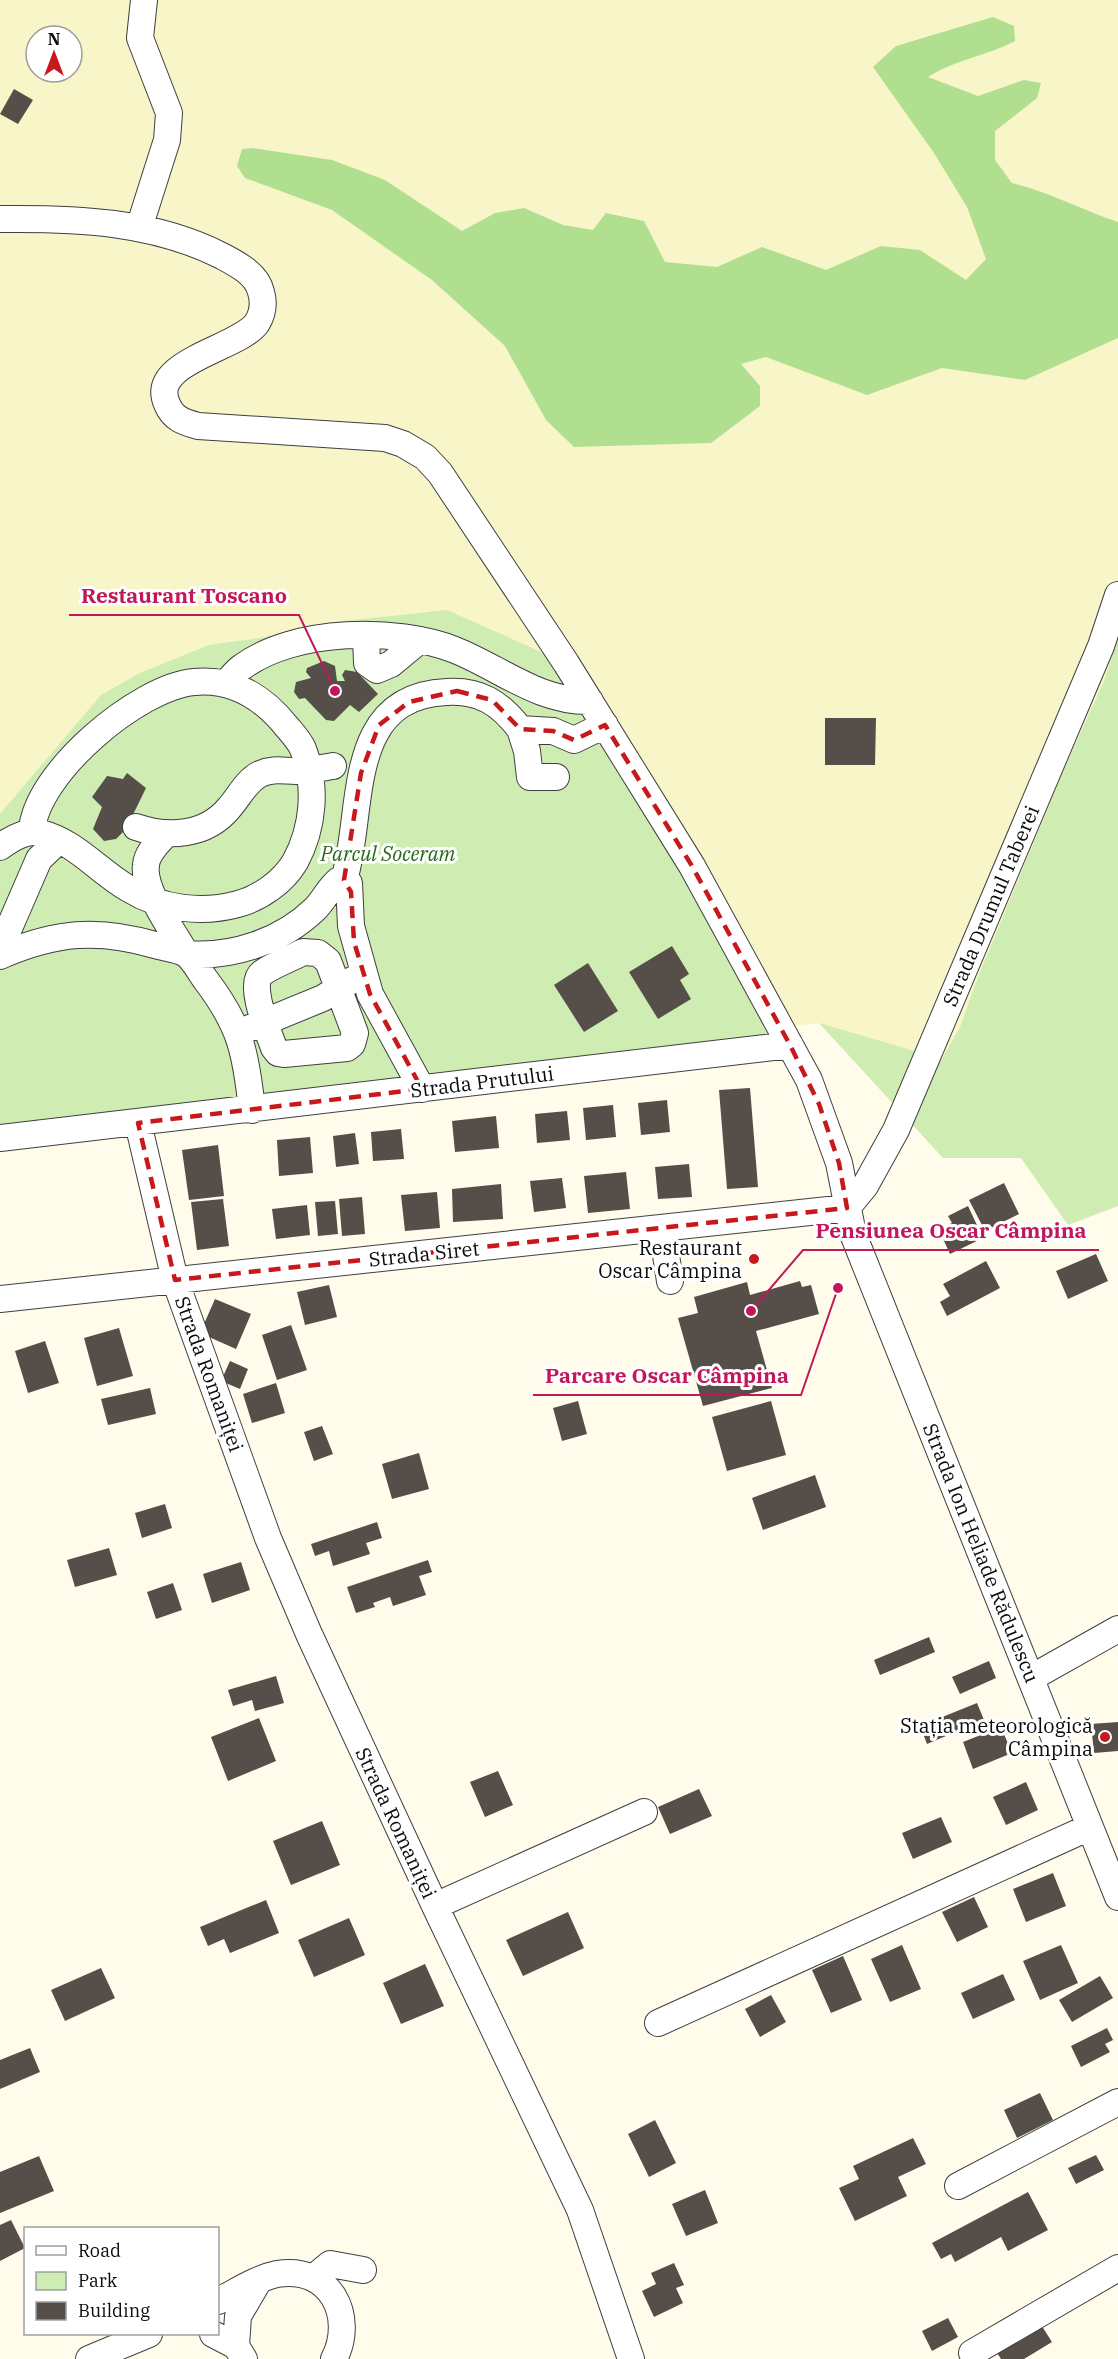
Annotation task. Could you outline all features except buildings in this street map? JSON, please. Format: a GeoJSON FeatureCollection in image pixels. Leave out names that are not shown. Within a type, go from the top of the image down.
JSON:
{"type":"FeatureCollection","features":[{"type":"Feature","properties":{"kind":"street"},"geometry":{"type":"LineString","coordinates":[[139,228],[167,140],[170,113],[140,38],[144,0]]}},
{"type":"Feature","properties":{"kind":"street"},"geometry":{"type":"LineString","coordinates":[[0,219],[69,220],[139,228],[204,248],[225,258],[252,276],[261,290],[263,306],[256,323],[238,338],[177,370],[166,382],[164,397],[170,412],[181,421],[198,426],[385,438],[425,457],[453,490],[590,701],[692,866],[808,1080],[839,1163],[847,1208]]}},
{"type":"Feature","properties":{"kind":"street","name":"Strada Drumul Taberei"},"geometry":{"type":"LineString","coordinates":[[847,1208],[865,1186],[896,1130],[1101,646],[1118,595]]}},
{"type":"Feature","properties":{"kind":"street"},"geometry":{"type":"LineString","coordinates":[[226,683],[242,667],[296,643],[330,636],[366,636],[420,640],[456,651],[546,695],[574,702],[590,701]]}},
{"type":"Feature","properties":{"kind":"street"},"geometry":{"type":"LineString","coordinates":[[32,831],[33,819],[61,771],[124,710],[166,688],[188,682],[214,680],[258,698],[280,718],[321,768]]}},
{"type":"Feature","properties":{"kind":"street"},"geometry":{"type":"LineString","coordinates":[[344,880],[351,852],[361,773],[368,746],[379,725],[393,711],[425,695],[458,691],[492,700],[508,713],[520,729],[527,750],[530,777],[556,777]]}},
{"type":"Feature","properties":{"kind":"street"},"geometry":{"type":"LineString","coordinates":[[520,729],[553,731],[574,740],[604,724]]}},
{"type":"Feature","properties":{"kind":"street"},"geometry":{"type":"LineString","coordinates":[[0,847],[32,831],[59,840],[82,852],[128,889],[157,903],[179,908],[219,909],[249,901],[270,889],[290,870],[302,848],[321,768],[320,755],[305,725]]}},
{"type":"Feature","properties":{"kind":"street"},"geometry":{"type":"LineString","coordinates":[[136,827],[166,834],[190,831],[218,820],[251,780],[259,775],[278,770],[321,768],[361,773]]}},
{"type":"Feature","properties":{"kind":"street"},"geometry":{"type":"LineString","coordinates":[[166,834],[149,853],[145,866],[148,884],[186,954],[224,1004],[238,1031],[247,1065],[252,1110]]}},
{"type":"Feature","properties":{"kind":"street"},"geometry":{"type":"LineString","coordinates":[[0,949],[39,859],[59,840]]}},
{"type":"Feature","properties":{"kind":"street"},"geometry":{"type":"LineString","coordinates":[[0,956],[19,948],[84,933],[135,939],[186,954],[222,954],[241,950],[282,933],[316,909],[333,885],[344,880]]}},
{"type":"Feature","properties":{"kind":"street"},"geometry":{"type":"LineString","coordinates":[[344,880],[349,883],[351,892],[351,926],[362,970],[384,1023],[422,1089]]}},
{"type":"Feature","properties":{"kind":"street"},"geometry":{"type":"LineString","coordinates":[[303,952],[318,953],[328,961],[337,990],[355,1033],[352,1044],[347,1048],[278,1053],[256,990],[256,980],[262,973],[303,952]]}},
{"type":"Feature","properties":{"kind":"street"},"geometry":{"type":"LineString","coordinates":[[238,1031],[266,1022],[337,990],[362,970]]}},
{"type":"Feature","properties":{"kind":"street","name":"Strada Prutului"},"geometry":{"type":"LineString","coordinates":[[0,1138],[790,1045]]}},
{"type":"Feature","properties":{"kind":"street","name":"Strada Romaniței"},"geometry":{"type":"LineString","coordinates":[[138,1123],[175,1280],[268,1538],[309,1634],[435,1906],[580,2210],[631,2359]]}},
{"type":"Feature","properties":{"kind":"street","name":"Strada Siret"},"geometry":{"type":"LineString","coordinates":[[0,1299],[847,1208]]}},
{"type":"Feature","properties":{"kind":"street","name":"Strada Ion Heliade Rădulescu"},"geometry":{"type":"LineString","coordinates":[[847,1208],[854,1234],[1118,1897]]}},
{"type":"Feature","properties":{"kind":"street"},"geometry":{"type":"LineString","coordinates":[[662,1229],[670,1281]]}},
{"type":"Feature","properties":{"kind":"street"},"geometry":{"type":"LineString","coordinates":[[1031,1678],[1118,1629]]}},
{"type":"Feature","properties":{"kind":"street"},"geometry":{"type":"LineString","coordinates":[[435,1906],[644,1812]]}},
{"type":"Feature","properties":{"kind":"street"},"geometry":{"type":"LineString","coordinates":[[658,2023],[1090,1827]]}},
{"type":"Feature","properties":{"kind":"street"},"geometry":{"type":"LineString","coordinates":[[958,2186],[1118,2102]]}},
{"type":"Feature","properties":{"kind":"street"},"geometry":{"type":"LineString","coordinates":[[313,2278],[330,2264],[363,2270]]}},
{"type":"Feature","properties":{"kind":"street"},"geometry":{"type":"LineString","coordinates":[[972,2353],[1118,2268]]}},
{"type":"Feature","properties":{"kind":"street"},"geometry":{"type":"LineString","coordinates":[[219,2301],[276,2274],[295,2273],[313,2278],[329,2290],[339,2306],[344,2324],[342,2344],[334,2359]]}},
{"type":"Feature","properties":{"kind":"street"},"geometry":{"type":"LineString","coordinates":[[240,2353],[238,2316],[258,2282]]}},
{"type":"Feature","properties":{"kind":"street"},"geometry":{"type":"LineString","coordinates":[[89,2359],[147,2335]]}},
{"type":"Feature","properties":{"kind":"street"},"geometry":{"type":"LineString","coordinates":[[214,2335],[240,2353]]}},
{"type":"Feature","properties":{"kind":"highlighted area"},"geometry":{"type":"Polygon","coordinates":[[[457,691],[492,700],[520,729],[553,731],[574,740],[605,725],[692,866],[790,1045],[819,1104],[839,1163],[847,1208],[175,1280],[138,1123],[422,1089],[370,994],[354,942],[351,892],[344,880],[361,773],[379,725],[409,702],[457,691]]]}},
{"type":"Feature","properties":{"kind":"green space"},"geometry":{"type":"Polygon","coordinates":[[[0,0],[1118,0],[1118,638],[1104,681],[1000,927],[1118,1206],[1068,1225],[1021,1158],[943,1158],[819,1023],[514,1057],[0,1122],[0,0]]]}},
{"type":"Feature","properties":{"kind":"green space"},"geometry":{"type":"Polygon","coordinates":[[[993,17],[1014,26],[1015,41],[949,66],[928,77],[978,96],[1024,80],[1041,83],[1037,98],[995,131],[995,160],[1012,183],[1039,191],[1118,222],[1118,338],[1025,380],[942,368],[867,395],[766,357],[741,364],[760,386],[760,406],[711,443],[574,447],[546,420],[505,346],[432,280],[332,210],[245,178],[237,166],[242,149],[253,148],[332,160],[385,180],[462,231],[495,213],[524,208],[563,225],[593,230],[606,213],[644,221],[665,262],[717,267],[762,247],[826,270],[881,246],[920,250],[966,280],[986,259],[967,207],[934,153],[873,67],[896,46],[993,17]]]}},
{"type":"Feature","properties":{"kind":"green space","name":"Parcul Soceram"},"geometry":{"type":"Polygon","coordinates":[[[447,610],[566,663],[790,1045],[0,1136],[0,814],[101,695],[140,673],[209,645],[260,638],[335,622],[447,610]]]}},
{"type":"Feature","properties":{"kind":"green space"},"geometry":{"type":"Polygon","coordinates":[[[1118,638],[1118,1206],[1068,1225],[1021,1158],[943,1158],[819,1023],[942,1059],[960,1027],[978,977],[1061,776],[1104,681],[1118,638]]]}},
{"type":"Feature","properties":{"kind":"place","name":"Restaurant Toscano"},"geometry":{"type":"Point","coordinates":[335,691]}},
{"type":"Feature","properties":{"kind":"place","name":"Restaurant Oscar Câmpina"},"geometry":{"type":"Point","coordinates":[754,1259]}},
{"type":"Feature","properties":{"kind":"place","name":"Parcare Oscar Câmpina"},"geometry":{"type":"Point","coordinates":[838,1288]}},
{"type":"Feature","properties":{"kind":"place","name":"Pensiunea Oscar Câmpina"},"geometry":{"type":"Point","coordinates":[751,1311]}},
{"type":"Feature","properties":{"kind":"place","name":"Stația meteorologică Câmpina"},"geometry":{"type":"Point","coordinates":[1105,1737]}}]}
